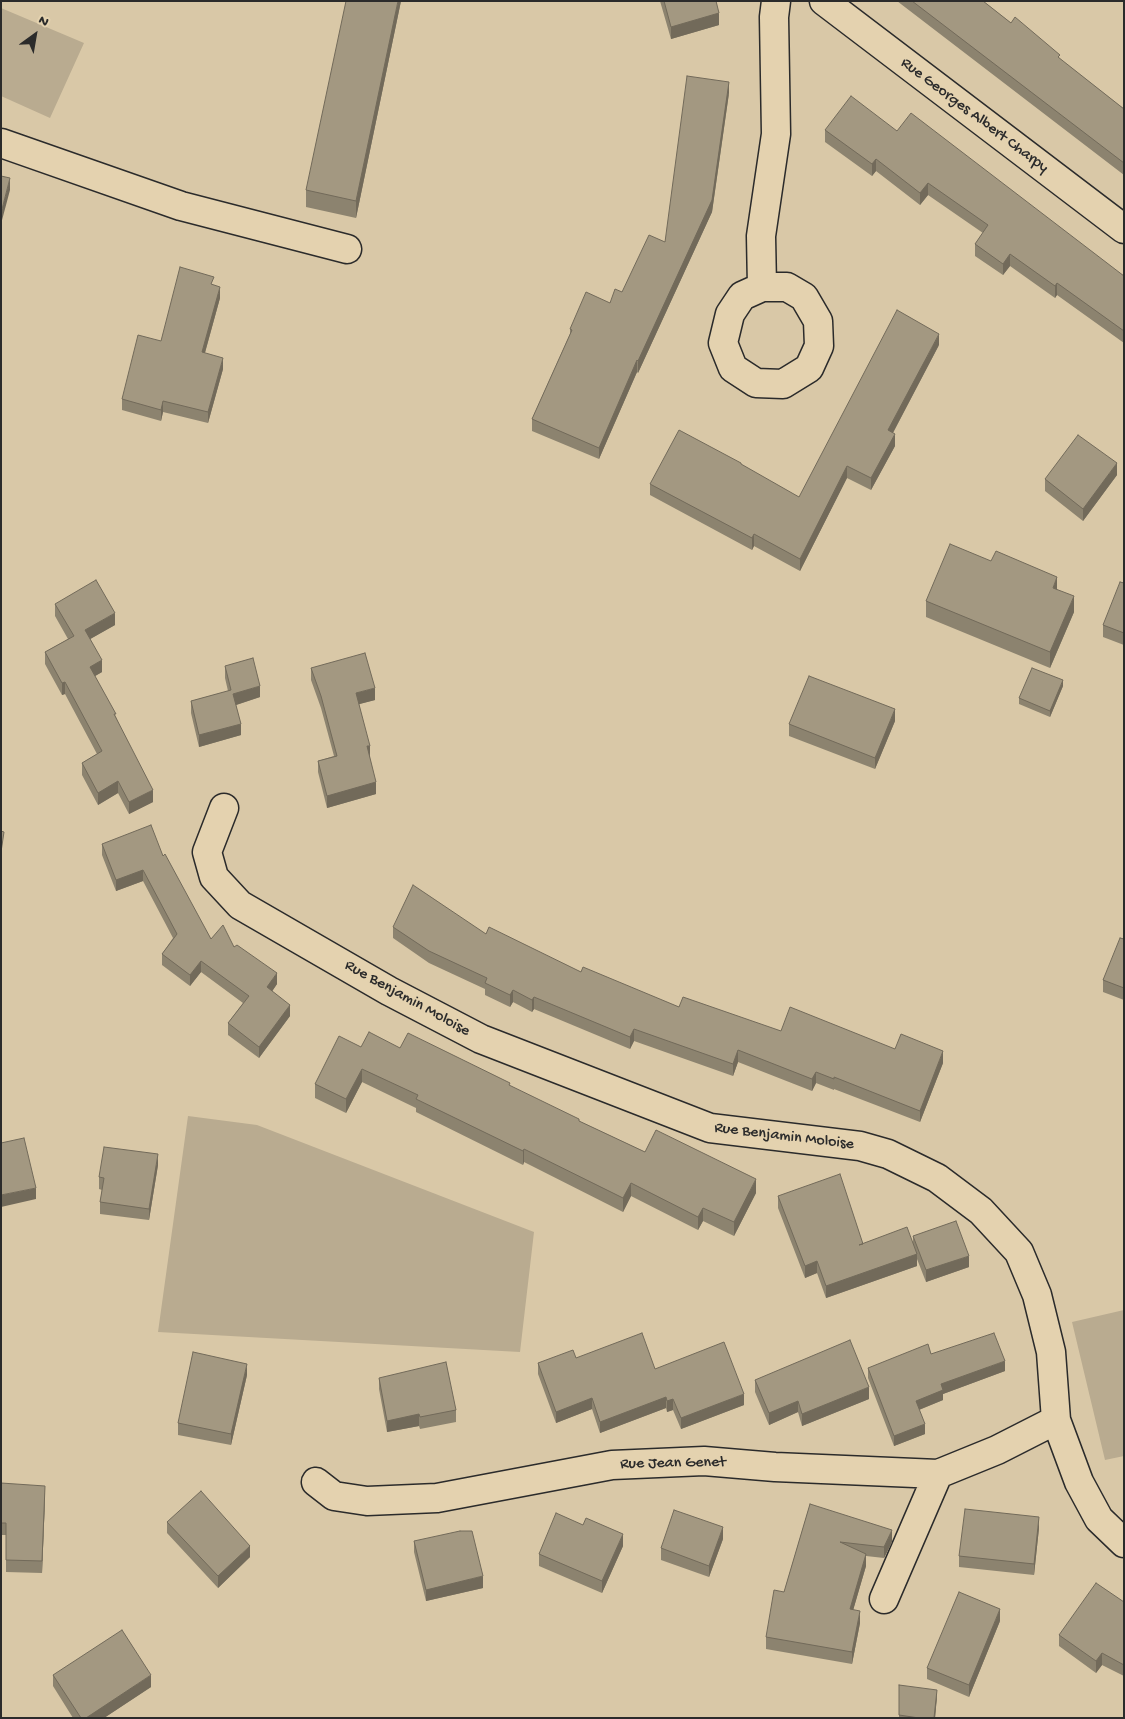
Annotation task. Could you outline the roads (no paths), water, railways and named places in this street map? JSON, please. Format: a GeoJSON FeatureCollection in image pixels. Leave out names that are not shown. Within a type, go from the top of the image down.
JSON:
{"type":"FeatureCollection","features":[{"type":"Feature","properties":{"kind":"street"},"geometry":{"type":"LineString","coordinates":[[762,287],[761,236],[776,134],[774,17],[776,1]]}},
{"type":"Feature","properties":{"kind":"street","name":"Rue Georges Albert Charpy"},"geometry":{"type":"LineString","coordinates":[[824,1],[1124,229]]}},
{"type":"Feature","properties":{"kind":"street"},"geometry":{"type":"LineString","coordinates":[[1,143],[181,206],[347,249]]}},
{"type":"Feature","properties":{"kind":"street","name":"Rue Benjamin Moloise"},"geometry":{"type":"LineString","coordinates":[[224,808],[207,852],[214,877],[240,905],[389,991],[481,1040],[710,1128],[860,1146],[888,1154],[938,1178],[981,1212],[1019,1252],[1037,1295],[1050,1352],[1056,1420],[1079,1482],[1095,1512],[1099,1519],[1124,1543]]}},
{"type":"Feature","properties":{"kind":"street","name":"Rue Jean Genet"},"geometry":{"type":"LineString","coordinates":[[316,1482],[334,1496],[367,1501],[437,1498],[622,1464],[704,1461],[775,1467],[938,1474],[996,1450],[1056,1420]]}},
{"type":"Feature","properties":{"kind":"street"},"geometry":{"type":"LineString","coordinates":[[884,1599],[938,1474]]}}]}
